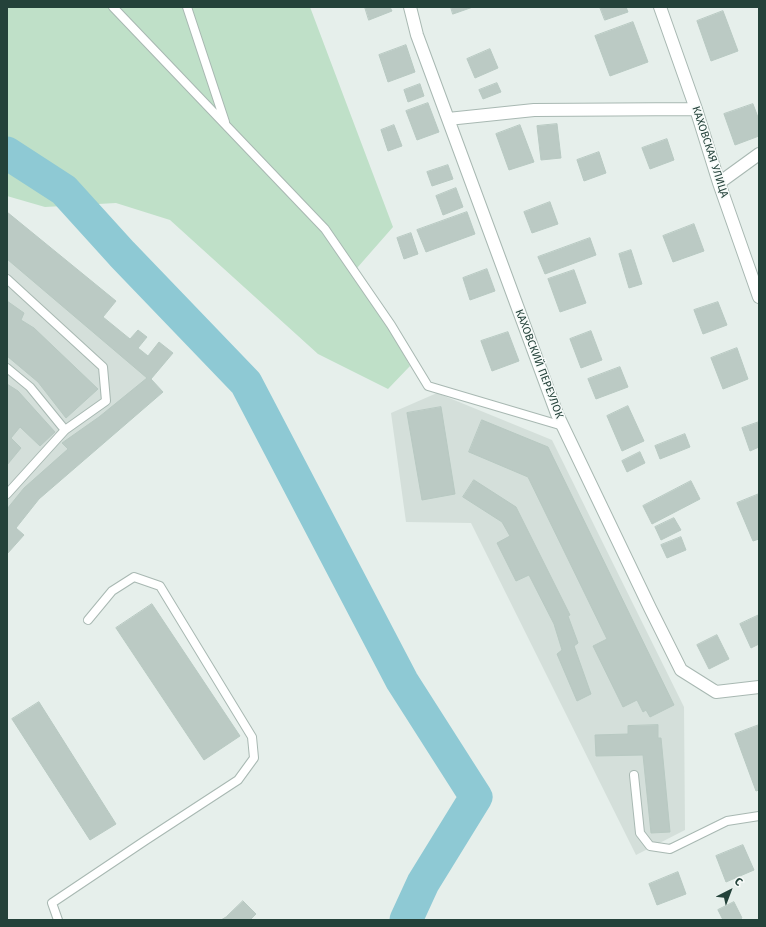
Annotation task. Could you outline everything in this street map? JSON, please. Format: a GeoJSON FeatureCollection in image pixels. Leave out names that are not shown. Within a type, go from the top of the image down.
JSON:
{"type":"FeatureCollection","features":[{"type":"Feature","properties":{"kind":"street","name":"КАХОВСКИЙ ПЕРЕУЛОК"},"geometry":{"type":"LineString","coordinates":[[410,7],[417,35],[554,406],[646,601],[681,670],[716,692],[759,687]]}},
{"type":"Feature","properties":{"kind":"street","name":"КАХОВСКАЯ УЛИЦА"},"geometry":{"type":"LineString","coordinates":[[660,7],[759,297]]}},
{"type":"Feature","properties":{"kind":"street"},"geometry":{"type":"LineString","coordinates":[[448,119],[534,110],[696,109]]}},
{"type":"Feature","properties":{"kind":"street"},"geometry":{"type":"LineString","coordinates":[[719,183],[759,154]]}},
{"type":"Feature","properties":{"kind":"lane"},"geometry":{"type":"LineString","coordinates":[[113,7],[325,229],[390,325],[428,386],[563,426]]}},
{"type":"Feature","properties":{"kind":"lane"},"geometry":{"type":"LineString","coordinates":[[188,7],[226,125]]}},
{"type":"Feature","properties":{"kind":"lane"},"geometry":{"type":"LineString","coordinates":[[7,279],[103,367],[106,401],[65,430],[7,494]]}},
{"type":"Feature","properties":{"kind":"lane"},"geometry":{"type":"LineString","coordinates":[[7,368],[30,387],[65,430]]}},
{"type":"Feature","properties":{"kind":"lane"},"geometry":{"type":"LineString","coordinates":[[58,920],[52,903],[238,780],[254,758],[252,737],[160,586],[134,577],[112,591],[88,620]]}},
{"type":"Feature","properties":{"kind":"lane"},"geometry":{"type":"LineString","coordinates":[[634,775],[640,833],[650,846],[670,849],[727,821],[759,816]]}},
{"type":"Feature","properties":{"kind":"shaded area"},"geometry":{"type":"Polygon","coordinates":[[[7,239],[150,374],[146,386],[7,523],[7,239]]]}},
{"type":"Feature","properties":{"kind":"shaded area"},"geometry":{"type":"Polygon","coordinates":[[[437,393],[552,440],[684,707],[685,830],[636,855],[471,523],[406,522],[391,413],[437,393]]]}},
{"type":"Feature","properties":{"kind":"green space"},"geometry":{"type":"Polygon","coordinates":[[[7,7],[310,7],[393,227],[357,268],[410,366],[388,389],[318,354],[170,220],[116,203],[45,207],[7,196],[7,7]]]}},
{"type":"Feature","properties":{"kind":"building"},"geometry":{"type":"Polygon","coordinates":[[[365,7],[390,7],[392,11],[369,20],[365,7]]]}},
{"type":"Feature","properties":{"kind":"building"},"geometry":{"type":"Polygon","coordinates":[[[451,7],[473,7],[453,14],[451,7]]]}},
{"type":"Feature","properties":{"kind":"building"},"geometry":{"type":"Polygon","coordinates":[[[600,7],[626,7],[628,12],[605,20],[600,7]]]}},
{"type":"Feature","properties":{"kind":"building"},"geometry":{"type":"Polygon","coordinates":[[[723,11],[738,51],[711,61],[697,21],[723,11]]]}},
{"type":"Feature","properties":{"kind":"building"},"geometry":{"type":"Polygon","coordinates":[[[633,22],[648,62],[610,76],[595,36],[633,22]]]}},
{"type":"Feature","properties":{"kind":"building"},"geometry":{"type":"Polygon","coordinates":[[[406,45],[415,72],[388,82],[379,55],[406,45]]]}},
{"type":"Feature","properties":{"kind":"building"},"geometry":{"type":"Polygon","coordinates":[[[490,49],[498,68],[475,78],[467,59],[490,49]]]}},
{"type":"Feature","properties":{"kind":"building"},"geometry":{"type":"Polygon","coordinates":[[[497,83],[501,92],[483,99],[479,90],[497,83]]]}},
{"type":"Feature","properties":{"kind":"building"},"geometry":{"type":"Polygon","coordinates":[[[420,84],[424,96],[408,102],[404,90],[420,84]]]}},
{"type":"Feature","properties":{"kind":"building"},"geometry":{"type":"Polygon","coordinates":[[[428,103],[439,132],[417,140],[406,111],[428,103]]]}},
{"type":"Feature","properties":{"kind":"building"},"geometry":{"type":"Polygon","coordinates":[[[753,104],[759,120],[759,136],[735,145],[724,114],[753,104]]]}},
{"type":"Feature","properties":{"kind":"building"},"geometry":{"type":"Polygon","coordinates":[[[557,124],[561,158],[541,160],[537,126],[557,124]]]}},
{"type":"Feature","properties":{"kind":"building"},"geometry":{"type":"Polygon","coordinates":[[[394,125],[402,146],[388,151],[381,130],[394,125]]]}},
{"type":"Feature","properties":{"kind":"building"},"geometry":{"type":"Polygon","coordinates":[[[520,125],[534,162],[509,170],[496,134],[520,125]]]}},
{"type":"Feature","properties":{"kind":"building"},"geometry":{"type":"Polygon","coordinates":[[[667,139],[674,160],[650,169],[642,148],[667,139]]]}},
{"type":"Feature","properties":{"kind":"building"},"geometry":{"type":"Polygon","coordinates":[[[599,152],[606,173],[584,181],[577,160],[599,152]]]}},
{"type":"Feature","properties":{"kind":"building"},"geometry":{"type":"Polygon","coordinates":[[[448,165],[453,179],[432,186],[427,172],[448,165]]]}},
{"type":"Feature","properties":{"kind":"building"},"geometry":{"type":"Polygon","coordinates":[[[456,188],[463,207],[443,215],[436,196],[456,188]]]}},
{"type":"Feature","properties":{"kind":"building"},"geometry":{"type":"Polygon","coordinates":[[[550,202],[558,224],[532,233],[524,212],[550,202]]]}},
{"type":"Feature","properties":{"kind":"building"},"geometry":{"type":"Polygon","coordinates":[[[7,212],[116,301],[103,317],[130,339],[138,330],[147,337],[138,348],[148,356],[159,342],[173,353],[151,379],[163,392],[39,499],[16,528],[24,535],[7,554],[7,509],[24,488],[68,449],[62,443],[99,417],[147,378],[7,259],[7,212]]]}},
{"type":"Feature","properties":{"kind":"building"},"geometry":{"type":"Polygon","coordinates":[[[467,212],[475,234],[426,252],[417,230],[467,212]]]}},
{"type":"Feature","properties":{"kind":"building"},"geometry":{"type":"Polygon","coordinates":[[[694,224],[704,251],[673,262],[663,236],[694,224]]]}},
{"type":"Feature","properties":{"kind":"building"},"geometry":{"type":"Polygon","coordinates":[[[411,233],[418,254],[404,259],[397,238],[411,233]]]}},
{"type":"Feature","properties":{"kind":"building"},"geometry":{"type":"Polygon","coordinates":[[[590,238],[596,255],[545,274],[538,257],[590,238]]]}},
{"type":"Feature","properties":{"kind":"building"},"geometry":{"type":"Polygon","coordinates":[[[631,250],[642,284],[629,288],[619,254],[631,250]]]}},
{"type":"Feature","properties":{"kind":"building"},"geometry":{"type":"Polygon","coordinates":[[[487,269],[495,291],[470,300],[463,278],[487,269]]]}},
{"type":"Feature","properties":{"kind":"building"},"geometry":{"type":"Polygon","coordinates":[[[574,270],[586,303],[560,312],[548,279],[574,270]]]}},
{"type":"Feature","properties":{"kind":"building"},"geometry":{"type":"Polygon","coordinates":[[[7,301],[24,313],[21,320],[34,328],[98,389],[66,418],[38,382],[7,356],[7,301]]]}},
{"type":"Feature","properties":{"kind":"building"},"geometry":{"type":"Polygon","coordinates":[[[718,302],[727,325],[703,334],[694,310],[718,302]]]}},
{"type":"Feature","properties":{"kind":"building"},"geometry":{"type":"Polygon","coordinates":[[[591,331],[602,360],[581,368],[570,339],[591,331]]]}},
{"type":"Feature","properties":{"kind":"building"},"geometry":{"type":"Polygon","coordinates":[[[508,332],[519,361],[492,371],[481,341],[508,332]]]}},
{"type":"Feature","properties":{"kind":"building"},"geometry":{"type":"Polygon","coordinates":[[[737,348],[748,379],[723,389],[711,358],[737,348]]]}},
{"type":"Feature","properties":{"kind":"building"},"geometry":{"type":"Polygon","coordinates":[[[620,367],[628,387],[596,399],[588,379],[620,367]]]}},
{"type":"Feature","properties":{"kind":"building"},"geometry":{"type":"Polygon","coordinates":[[[7,384],[18,391],[55,432],[40,446],[20,427],[11,438],[21,448],[7,465],[7,384]]]}},
{"type":"Feature","properties":{"kind":"building"},"geometry":{"type":"Polygon","coordinates":[[[628,406],[644,441],[622,451],[607,416],[628,406]]]}},
{"type":"Feature","properties":{"kind":"building"},"geometry":{"type":"Polygon","coordinates":[[[441,407],[455,494],[422,500],[407,413],[441,407]]]}},
{"type":"Feature","properties":{"kind":"building"},"geometry":{"type":"Polygon","coordinates":[[[482,420],[548,447],[674,705],[650,717],[646,710],[643,712],[637,700],[623,707],[593,646],[607,639],[528,477],[469,452],[482,420]]]}},
{"type":"Feature","properties":{"kind":"building"},"geometry":{"type":"Polygon","coordinates":[[[759,422],[759,447],[750,451],[742,428],[759,422]]]}},
{"type":"Feature","properties":{"kind":"building"},"geometry":{"type":"Polygon","coordinates":[[[685,434],[690,447],[660,459],[655,446],[685,434]]]}},
{"type":"Feature","properties":{"kind":"building"},"geometry":{"type":"Polygon","coordinates":[[[640,452],[645,463],[627,472],[622,461],[640,452]]]}},
{"type":"Feature","properties":{"kind":"building"},"geometry":{"type":"Polygon","coordinates":[[[474,480],[516,507],[570,615],[568,616],[578,643],[574,646],[591,694],[577,701],[557,654],[562,650],[554,624],[529,575],[516,581],[497,543],[510,536],[502,522],[463,497],[474,480]]]}},
{"type":"Feature","properties":{"kind":"building"},"geometry":{"type":"Polygon","coordinates":[[[691,481],[700,499],[652,524],[643,506],[691,481]]]}},
{"type":"Feature","properties":{"kind":"building"},"geometry":{"type":"Polygon","coordinates":[[[759,494],[759,539],[753,541],[737,503],[759,494]]]}},
{"type":"Feature","properties":{"kind":"building"},"geometry":{"type":"Polygon","coordinates":[[[674,518],[681,530],[661,540],[655,527],[674,518]]]}},
{"type":"Feature","properties":{"kind":"building"},"geometry":{"type":"Polygon","coordinates":[[[681,537],[686,550],[667,558],[661,545],[681,537]]]}},
{"type":"Feature","properties":{"kind":"building"},"geometry":{"type":"Polygon","coordinates":[[[152,604],[240,736],[204,760],[116,628],[152,604]]]}},
{"type":"Feature","properties":{"kind":"building"},"geometry":{"type":"Polygon","coordinates":[[[759,615],[759,644],[751,648],[740,624],[759,615]]]}},
{"type":"Feature","properties":{"kind":"building"},"geometry":{"type":"Polygon","coordinates":[[[717,635],[729,659],[709,669],[697,645],[717,635]]]}},
{"type":"Feature","properties":{"kind":"building"},"geometry":{"type":"Polygon","coordinates":[[[39,702],[116,824],[90,840],[12,719],[39,702]]]}},
{"type":"Feature","properties":{"kind":"building"},"geometry":{"type":"Polygon","coordinates":[[[658,725],[658,738],[661,738],[670,832],[651,833],[643,755],[596,756],[595,735],[628,734],[628,726],[658,725]]]}},
{"type":"Feature","properties":{"kind":"building"},"geometry":{"type":"Polygon","coordinates":[[[759,725],[759,790],[756,791],[735,734],[759,725]]]}},
{"type":"Feature","properties":{"kind":"building"},"geometry":{"type":"Polygon","coordinates":[[[743,845],[754,870],[726,882],[716,856],[743,845]]]}},
{"type":"Feature","properties":{"kind":"building"},"geometry":{"type":"Polygon","coordinates":[[[678,872],[686,894],[657,905],[649,884],[678,872]]]}},
{"type":"Feature","properties":{"kind":"building"},"geometry":{"type":"Polygon","coordinates":[[[243,901],[256,914],[250,920],[221,920],[226,917],[243,901]]]}},
{"type":"Feature","properties":{"kind":"building"},"geometry":{"type":"Polygon","coordinates":[[[734,902],[742,918],[739,920],[723,920],[718,910],[734,902]]]}},
{"type":"Feature","properties":{"kind":"waterway"},"geometry":{"type":"LineString","coordinates":[[7,153],[64,190],[122,254],[246,383],[402,681],[476,797],[423,883],[406,920]]}}]}
